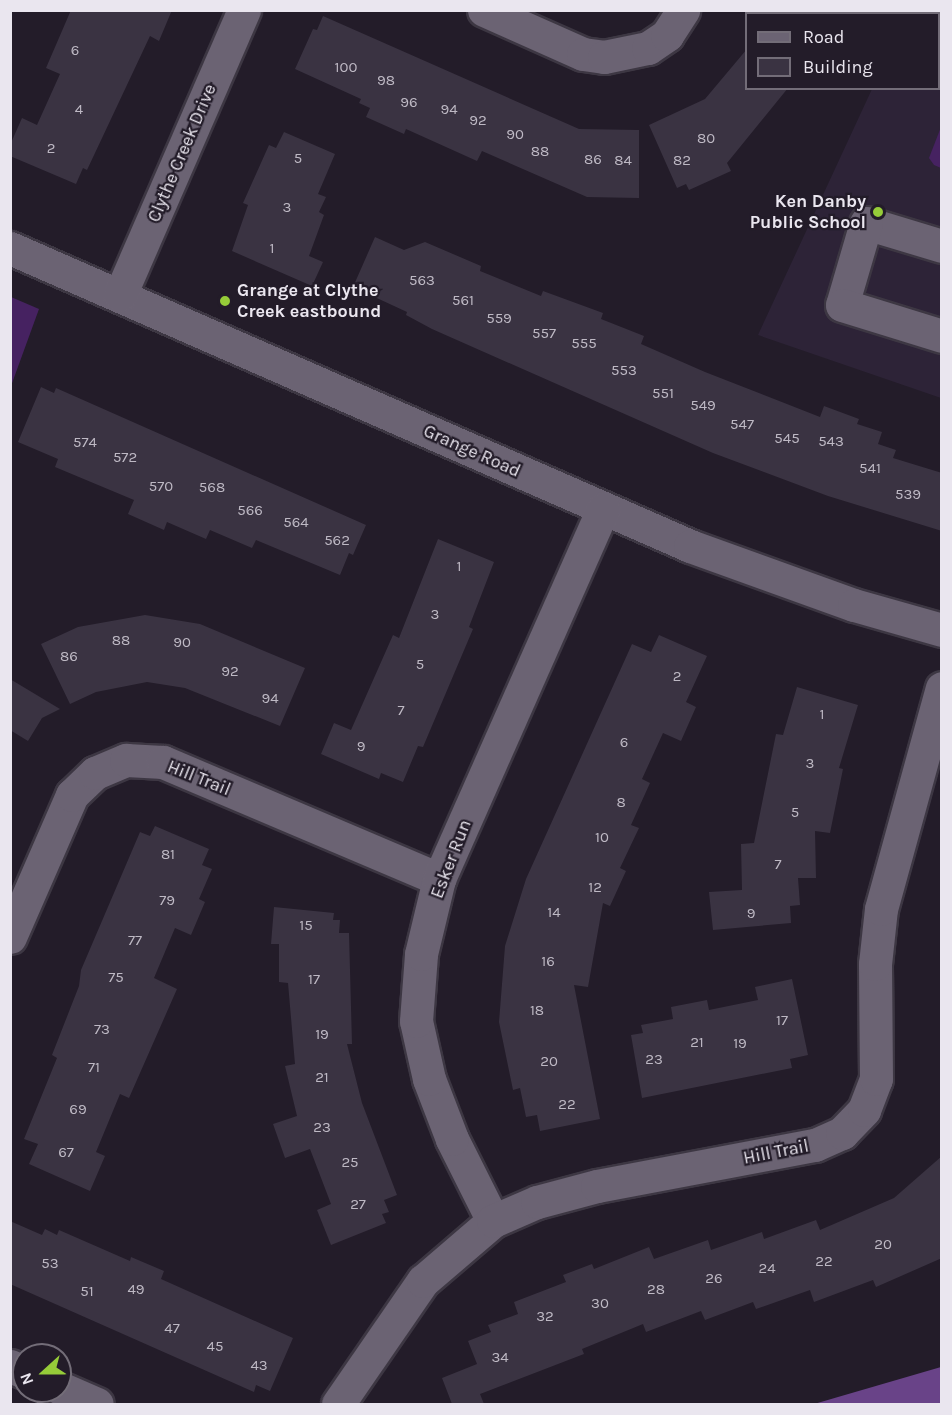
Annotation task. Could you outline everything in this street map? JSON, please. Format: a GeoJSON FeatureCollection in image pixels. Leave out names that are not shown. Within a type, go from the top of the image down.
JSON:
{"type":"FeatureCollection","features":[{"type":"Feature","properties":{"kind":"street","name":"Clythe Creek Drive"},"geometry":{"type":"LineString","coordinates":[[120,295],[244,10]]}},
{"type":"Feature","properties":{"kind":"street"},"geometry":{"type":"LineString","coordinates":[[484,10],[583,54],[604,57],[648,48],[668,35],[683,10]]}},
{"type":"Feature","properties":{"kind":"street"},"geometry":{"type":"LineString","coordinates":[[942,246],[866,223],[842,305],[942,336]]}},
{"type":"Feature","properties":{"kind":"street","name":"Grange Road"},"geometry":{"type":"LineString","coordinates":[[10,248],[603,509],[739,566],[942,630]]}},
{"type":"Feature","properties":{"kind":"street","name":"Esker Run"},"geometry":{"type":"LineString","coordinates":[[493,1221],[452,1140],[429,1079],[416,1021],[421,954],[439,879],[603,509]]}},
{"type":"Feature","properties":{"kind":"street","name":"Hill Trail"},"geometry":{"type":"LineString","coordinates":[[338,1404],[423,1281],[493,1221],[537,1202],[597,1186],[815,1145],[842,1133],[864,1110],[876,1079],[875,964],[880,909],[942,688]]}},
{"type":"Feature","properties":{"kind":"street","name":"Hill Trail"},"geometry":{"type":"LineString","coordinates":[[10,937],[72,795],[95,773],[126,760],[164,762],[439,879]]}},
{"type":"Feature","properties":{"kind":"street"},"geometry":{"type":"LineString","coordinates":[[72,1393],[97,1404]]}},
{"type":"Feature","properties":{"kind":"shaded area","name":"Ken Danby Public School"},"geometry":{"type":"Polygon","coordinates":[[[941,11],[941,398],[758,335],[872,90],[940,90],[940,12],[907,12],[941,11]]]}},
{"type":"Feature","properties":{"kind":"shaded area"},"geometry":{"type":"Polygon","coordinates":[[[941,127],[941,168],[934,165],[929,158],[941,127]]]}},
{"type":"Feature","properties":{"kind":"shaded area"},"geometry":{"type":"Polygon","coordinates":[[[11,297],[39,309],[11,386],[11,297]]]}},
{"type":"Feature","properties":{"kind":"shaded area"},"geometry":{"type":"Polygon","coordinates":[[[941,1367],[941,1404],[814,1404],[941,1367]]]}},
{"type":"Feature","properties":{"kind":"building"},"geometry":{"type":"Polygon","coordinates":[[[71,10],[172,10],[159,41],[150,36],[87,170],[83,168],[76,184],[10,156],[10,145],[22,118],[37,125],[60,74],[46,68],[71,10]]]}},
{"type":"Feature","properties":{"kind":"building"},"geometry":{"type":"Polygon","coordinates":[[[323,16],[579,129],[639,130],[639,198],[587,197],[482,151],[477,161],[406,129],[404,134],[366,117],[370,108],[359,103],[361,99],[295,69],[313,29],[317,30],[323,16]]]}},
{"type":"Feature","properties":{"kind":"building"},"geometry":{"type":"Polygon","coordinates":[[[745,51],[745,90],[786,90],[727,163],[731,171],[689,190],[686,184],[677,188],[649,125],[705,99],[745,51]]]}},
{"type":"Feature","properties":{"kind":"building"},"geometry":{"type":"Polygon","coordinates":[[[284,132],[335,154],[318,194],[326,197],[319,212],[324,215],[309,256],[323,262],[312,286],[232,251],[248,205],[243,203],[269,145],[276,148],[284,132]]]}},
{"type":"Feature","properties":{"kind":"building"},"geometry":{"type":"Polygon","coordinates":[[[375,237],[404,250],[425,242],[481,266],[480,271],[541,296],[543,291],[603,313],[601,319],[644,336],[641,344],[705,372],[820,417],[824,406],[859,419],[857,424],[882,432],[878,444],[896,450],[893,458],[942,473],[942,531],[828,496],[713,453],[432,329],[406,315],[407,312],[353,287],[375,237]]]}},
{"type":"Feature","properties":{"kind":"building"},"geometry":{"type":"Polygon","coordinates":[[[41,387],[54,393],[56,388],[366,525],[353,555],[349,553],[340,575],[256,540],[252,548],[210,530],[206,539],[167,522],[164,530],[128,514],[134,500],[55,467],[58,459],[18,442],[41,387]]]}},
{"type":"Feature","properties":{"kind":"building"},"geometry":{"type":"Polygon","coordinates":[[[438,539],[494,562],[469,627],[473,629],[423,747],[418,746],[403,782],[381,773],[379,779],[321,754],[334,723],[351,730],[393,635],[399,638],[438,539]]]}},
{"type":"Feature","properties":{"kind":"building"},"geometry":{"type":"Polygon","coordinates":[[[145,615],[200,624],[305,668],[280,726],[185,688],[147,682],[96,692],[70,704],[41,644],[78,627],[145,615]]]}},
{"type":"Feature","properties":{"kind":"building"},"geometry":{"type":"Polygon","coordinates":[[[659,635],[707,656],[686,702],[696,707],[681,741],[663,733],[642,779],[650,783],[631,825],[639,828],[620,868],[626,871],[610,906],[603,903],[588,987],[574,985],[600,1119],[540,1131],[537,1115],[526,1117],[520,1088],[513,1090],[499,1022],[505,946],[526,879],[632,644],[651,652],[659,635]]]}},
{"type":"Feature","properties":{"kind":"building"},"geometry":{"type":"Polygon","coordinates":[[[10,679],[60,709],[42,718],[28,741],[10,730],[10,679]]]}},
{"type":"Feature","properties":{"kind":"building"},"geometry":{"type":"Polygon","coordinates":[[[797,687],[858,705],[839,768],[843,769],[830,833],[815,831],[816,878],[798,878],[800,905],[790,906],[791,923],[713,930],[709,892],[742,890],[741,844],[754,843],[776,734],[783,735],[797,687]]]}},
{"type":"Feature","properties":{"kind":"building"},"geometry":{"type":"Polygon","coordinates":[[[155,826],[209,849],[202,865],[212,869],[199,899],[205,902],[191,935],[175,928],[154,978],[177,989],[129,1098],[120,1094],[96,1152],[105,1156],[90,1191],[29,1164],[38,1144],[24,1139],[57,1058],[52,1055],[79,986],[81,970],[140,832],[150,836],[155,826]]]}},
{"type":"Feature","properties":{"kind":"building"},"geometry":{"type":"Polygon","coordinates":[[[274,907],[334,913],[333,920],[340,920],[339,933],[349,933],[352,1044],[347,1044],[362,1103],[397,1195],[384,1200],[389,1212],[382,1214],[386,1223],[331,1245],[317,1210],[331,1204],[310,1149],[285,1158],[273,1124],[297,1116],[285,1066],[295,1064],[288,983],[279,982],[279,944],[271,944],[274,907]]]}},
{"type":"Feature","properties":{"kind":"building"},"geometry":{"type":"Polygon","coordinates":[[[792,979],[808,1055],[790,1059],[792,1068],[642,1098],[631,1035],[643,1033],[641,1025],[673,1019],[671,1007],[707,1000],[709,1010],[758,1000],[755,987],[792,979]]]}},
{"type":"Feature","properties":{"kind":"building"},"geometry":{"type":"Polygon","coordinates":[[[942,1156],[942,1258],[876,1287],[873,1280],[814,1302],[810,1290],[756,1309],[753,1302],[705,1320],[701,1311],[646,1332],[643,1324],[582,1349],[584,1354],[480,1394],[484,1404],[452,1404],[442,1378],[477,1364],[468,1341],[491,1332],[488,1325],[518,1314],[514,1302],[566,1282],[563,1275],[592,1264],[594,1269],[649,1247],[654,1259],[708,1240],[711,1250],[762,1232],[764,1239],[816,1220],[820,1230],[894,1198],[942,1156]]]}},
{"type":"Feature","properties":{"kind":"building"},"geometry":{"type":"Polygon","coordinates":[[[10,1221],[42,1235],[45,1229],[57,1235],[59,1230],[130,1261],[131,1257],[164,1271],[161,1279],[293,1338],[270,1391],[256,1385],[254,1392],[10,1284],[10,1221]]]}},
{"type":"Feature","properties":{"kind":"place","name":"Ken Danby Public School"},"geometry":{"type":"Point","coordinates":[878,212]}},
{"type":"Feature","properties":{"kind":"place","name":"Grange at Clythe Creek eastbound"},"geometry":{"type":"Point","coordinates":[225,301]}}]}
